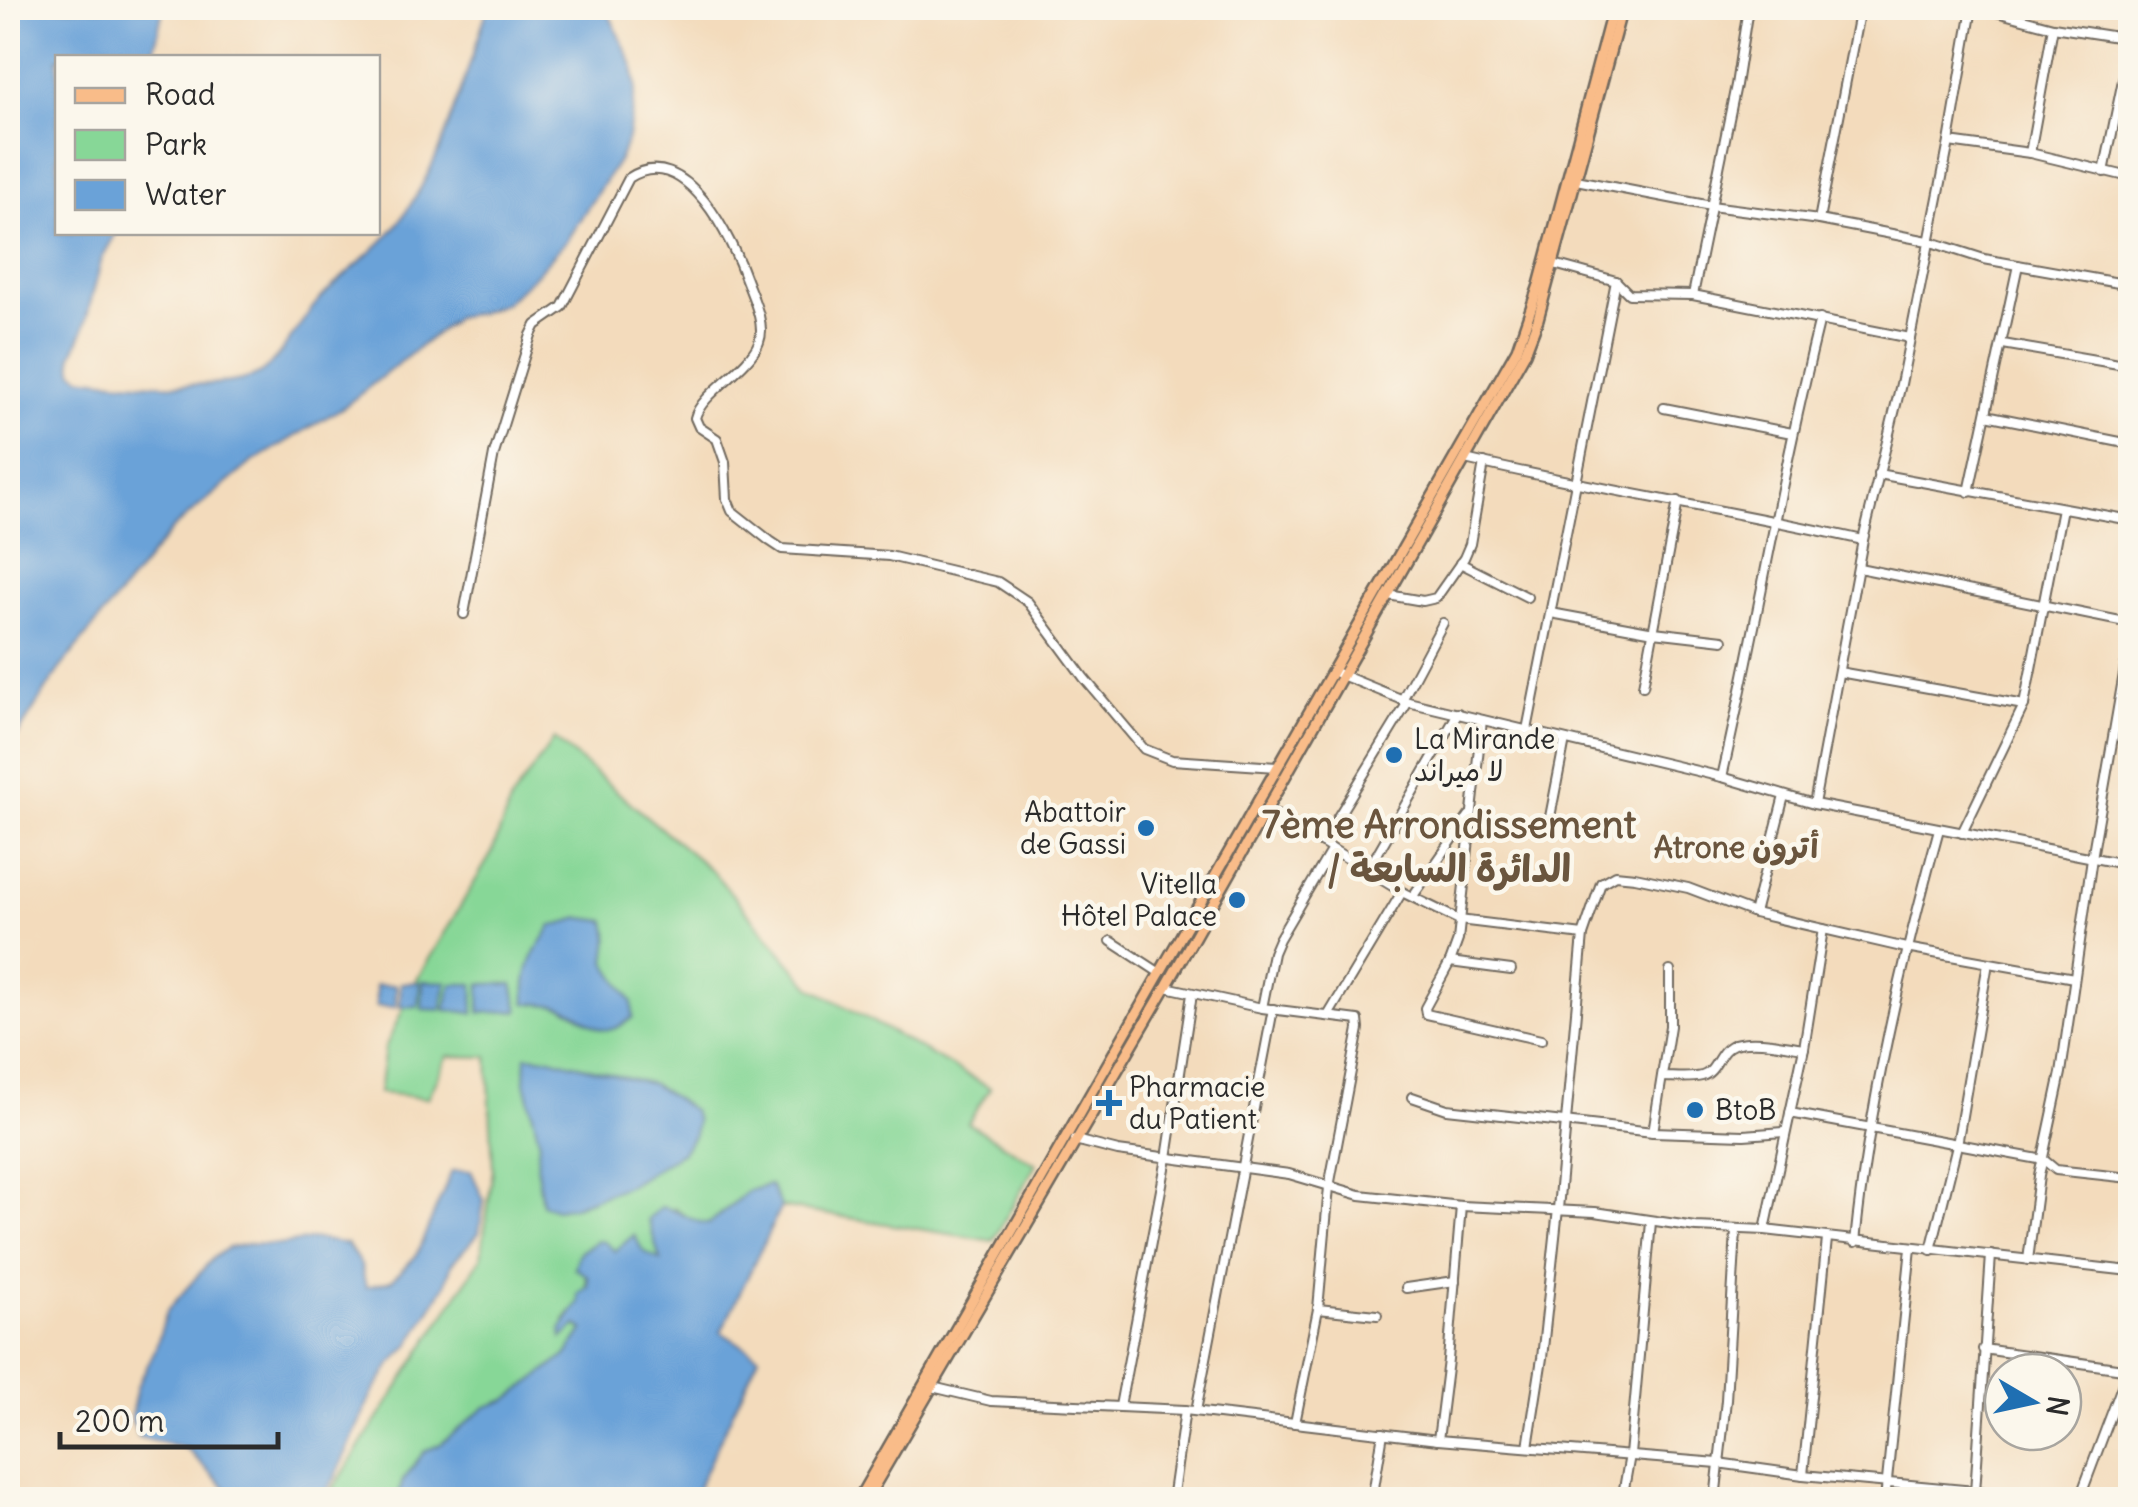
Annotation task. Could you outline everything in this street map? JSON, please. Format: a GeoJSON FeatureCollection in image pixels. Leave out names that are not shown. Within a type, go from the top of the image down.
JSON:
{"type":"FeatureCollection","features":[{"type":"Feature","properties":{"kind":"main road"},"geometry":{"type":"LineString","coordinates":[[866,1500],[1277,767],[1388,595],[1532,338],[1576,180],[1613,8]]}},
{"type":"Feature","properties":{"kind":"main road"},"geometry":{"type":"LineString","coordinates":[[858,1500],[1166,988],[1524,334],[1622,8]]}},
{"type":"Feature","properties":{"kind":"street"},"geometry":{"type":"LineString","coordinates":[[1693,295],[1748,8]]}},
{"type":"Feature","properties":{"kind":"street"},"geometry":{"type":"LineString","coordinates":[[1819,220],[1860,8]]}},
{"type":"Feature","properties":{"kind":"street"},"geometry":{"type":"LineString","coordinates":[[1814,804],[1864,540],[1949,142],[1972,8]]}},
{"type":"Feature","properties":{"kind":"street"},"geometry":{"type":"LineString","coordinates":[[1980,8],[2130,43],[2104,172]]}},
{"type":"Feature","properties":{"kind":"street"},"geometry":{"type":"LineString","coordinates":[[2030,153],[2052,27]]}},
{"type":"Feature","properties":{"kind":"street"},"geometry":{"type":"LineString","coordinates":[[2104,172],[2130,58]]}},
{"type":"Feature","properties":{"kind":"street"},"geometry":{"type":"LineString","coordinates":[[2119,107],[2130,109]]}},
{"type":"Feature","properties":{"kind":"street"},"geometry":{"type":"LineString","coordinates":[[1949,142],[2030,153],[2130,177]]}},
{"type":"Feature","properties":{"kind":"street"},"geometry":{"type":"LineString","coordinates":[[464,614],[494,454],[531,335],[536,325],[562,307],[629,178],[646,170],[667,173],[695,190],[724,229],[744,272],[761,331],[756,348],[727,382],[698,407],[694,418],[699,427],[717,439],[725,462],[727,500],[732,511],[782,548],[888,556],[998,582],[1028,602],[1084,678],[1144,749],[1172,760],[1277,767]]}},
{"type":"Feature","properties":{"kind":"street"},"geometry":{"type":"LineString","coordinates":[[1576,180],[1711,206],[1819,220],[1928,241],[1972,256],[2130,285]]}},
{"type":"Feature","properties":{"kind":"street"},"geometry":{"type":"LineString","coordinates":[[1554,264],[1616,281],[1629,294],[1693,295],[1910,338]]}},
{"type":"Feature","properties":{"kind":"street"},"geometry":{"type":"LineString","coordinates":[[1969,492],[2018,264]]}},
{"type":"Feature","properties":{"kind":"street"},"geometry":{"type":"LineString","coordinates":[[1526,730],[1616,281]]}},
{"type":"Feature","properties":{"kind":"street"},"geometry":{"type":"LineString","coordinates":[[1722,777],[1752,647],[1792,433],[1820,319]]}},
{"type":"Feature","properties":{"kind":"street"},"geometry":{"type":"LineString","coordinates":[[2003,344],[2130,366]]}},
{"type":"Feature","properties":{"kind":"street"},"geometry":{"type":"LineString","coordinates":[[1664,408],[1792,433]]}},
{"type":"Feature","properties":{"kind":"street"},"geometry":{"type":"LineString","coordinates":[[1986,416],[2130,444]]}},
{"type":"Feature","properties":{"kind":"street"},"geometry":{"type":"LineString","coordinates":[[1465,459],[1864,540]]}},
{"type":"Feature","properties":{"kind":"street"},"geometry":{"type":"LineString","coordinates":[[1388,595],[1423,601],[1436,598],[1460,563],[1473,532],[1484,463]]}},
{"type":"Feature","properties":{"kind":"street"},"geometry":{"type":"LineString","coordinates":[[1878,474],[2130,520]]}},
{"type":"Feature","properties":{"kind":"street"},"geometry":{"type":"LineString","coordinates":[[1644,686],[1678,501]]}},
{"type":"Feature","properties":{"kind":"street"},"geometry":{"type":"LineString","coordinates":[[1962,833],[2024,705],[2062,508]]}},
{"type":"Feature","properties":{"kind":"street"},"geometry":{"type":"LineString","coordinates":[[1460,563],[1527,596]]}},
{"type":"Feature","properties":{"kind":"street"},"geometry":{"type":"LineString","coordinates":[[1859,568],[2130,623]]}},
{"type":"Feature","properties":{"kind":"street"},"geometry":{"type":"LineString","coordinates":[[1551,613],[1722,640]]}},
{"type":"Feature","properties":{"kind":"street"},"geometry":{"type":"LineString","coordinates":[[1322,844],[1405,701],[1443,623]]}},
{"type":"Feature","properties":{"kind":"street"},"geometry":{"type":"LineString","coordinates":[[2028,1260],[2130,639]]}},
{"type":"Feature","properties":{"kind":"street"},"geometry":{"type":"LineString","coordinates":[[1838,672],[2024,705]]}},
{"type":"Feature","properties":{"kind":"street"},"geometry":{"type":"LineString","coordinates":[[1337,674],[1405,701],[1722,777],[1814,804],[2130,865]]}},
{"type":"Feature","properties":{"kind":"street"},"geometry":{"type":"LineString","coordinates":[[1368,870],[1458,713]]}},
{"type":"Feature","properties":{"kind":"street"},"geometry":{"type":"LineString","coordinates":[[1482,720],[1459,920],[1450,962],[1425,1008],[1426,1014],[1541,1040]]}},
{"type":"Feature","properties":{"kind":"street"},"geometry":{"type":"LineString","coordinates":[[2116,720],[2130,722]]}},
{"type":"Feature","properties":{"kind":"street"},"geometry":{"type":"LineString","coordinates":[[1550,817],[1565,740]]}},
{"type":"Feature","properties":{"kind":"street"},"geometry":{"type":"LineString","coordinates":[[1754,912],[1784,796]]}},
{"type":"Feature","properties":{"kind":"street"},"geometry":{"type":"LineString","coordinates":[[1267,809],[1402,892],[1459,920],[1583,936]]}},
{"type":"Feature","properties":{"kind":"street"},"geometry":{"type":"LineString","coordinates":[[1413,896],[1472,812]]}},
{"type":"Feature","properties":{"kind":"street"},"geometry":{"type":"LineString","coordinates":[[1854,1242],[1861,1180],[1906,948],[1939,829]]}},
{"type":"Feature","properties":{"kind":"street"},"geometry":{"type":"LineString","coordinates":[[1262,1008],[1273,953],[1332,850]]}},
{"type":"Feature","properties":{"kind":"street"},"geometry":{"type":"LineString","coordinates":[[1528,1448],[1542,1358],[1583,936],[1601,883],[1615,875],[1688,888],[1754,912],[1823,929],[2074,978]]}},
{"type":"Feature","properties":{"kind":"street"},"geometry":{"type":"LineString","coordinates":[[1329,1014],[1402,892]]}},
{"type":"Feature","properties":{"kind":"street"},"geometry":{"type":"LineString","coordinates":[[1765,1230],[1804,1048],[1823,929]]}},
{"type":"Feature","properties":{"kind":"street"},"geometry":{"type":"LineString","coordinates":[[1112,941],[1160,974]]}},
{"type":"Feature","properties":{"kind":"street"},"geometry":{"type":"LineString","coordinates":[[1450,962],[1512,970]]}},
{"type":"Feature","properties":{"kind":"street"},"geometry":{"type":"LineString","coordinates":[[1931,1250],[1957,1145],[1988,963]]}},
{"type":"Feature","properties":{"kind":"street"},"geometry":{"type":"LineString","coordinates":[[1653,1132],[1670,1026],[1670,971]]}},
{"type":"Feature","properties":{"kind":"street"},"geometry":{"type":"LineString","coordinates":[[1166,988],[1262,1008],[1358,1020],[1360,1029],[1330,1187],[1318,1309],[1295,1423]]}},
{"type":"Feature","properties":{"kind":"street"},"geometry":{"type":"LineString","coordinates":[[1120,1406],[1167,1158],[1192,994]]}},
{"type":"Feature","properties":{"kind":"street"},"geometry":{"type":"LineString","coordinates":[[1196,1411],[1273,1009]]}},
{"type":"Feature","properties":{"kind":"street"},"geometry":{"type":"LineString","coordinates":[[1662,1077],[1702,1076],[1710,1072],[1726,1048],[1735,1044],[1804,1048]]}},
{"type":"Feature","properties":{"kind":"street"},"geometry":{"type":"LineString","coordinates":[[1412,1097],[1447,1109],[1653,1132],[1784,1132]]}},
{"type":"Feature","properties":{"kind":"street"},"geometry":{"type":"LineString","coordinates":[[1790,1114],[2044,1160],[2056,1170],[2130,1178]]}},
{"type":"Feature","properties":{"kind":"street"},"geometry":{"type":"LineString","coordinates":[[1076,1140],[1167,1158],[1289,1174],[1360,1194],[1461,1206],[1596,1212],[1651,1222],[1736,1231],[1765,1230],[2130,1271]]}},
{"type":"Feature","properties":{"kind":"street"},"geometry":{"type":"LineString","coordinates":[[1438,1440],[1461,1206]]}},
{"type":"Feature","properties":{"kind":"street"},"geometry":{"type":"LineString","coordinates":[[1622,1500],[1630,1455],[1651,1222]]}},
{"type":"Feature","properties":{"kind":"street"},"geometry":{"type":"LineString","coordinates":[[1715,1500],[1726,1400],[1736,1231]]}},
{"type":"Feature","properties":{"kind":"street"},"geometry":{"type":"LineString","coordinates":[[1803,1474],[1827,1239]]}},
{"type":"Feature","properties":{"kind":"street"},"geometry":{"type":"LineString","coordinates":[[1885,1500],[1911,1248]]}},
{"type":"Feature","properties":{"kind":"street"},"geometry":{"type":"LineString","coordinates":[[1975,1492],[1991,1255]]}},
{"type":"Feature","properties":{"kind":"street"},"geometry":{"type":"LineString","coordinates":[[1406,1288],[1455,1281]]}},
{"type":"Feature","properties":{"kind":"street"},"geometry":{"type":"LineString","coordinates":[[1318,1309],[1378,1315]]}},
{"type":"Feature","properties":{"kind":"street"},"geometry":{"type":"LineString","coordinates":[[928,1386],[991,1401],[1196,1411],[1438,1440],[1718,1463],[2075,1500],[2130,1368],[1982,1349]]}},
{"type":"Feature","properties":{"kind":"street"},"geometry":{"type":"LineString","coordinates":[[1185,1410],[1172,1497],[1214,1500]]}},
{"type":"Feature","properties":{"kind":"street"},"geometry":{"type":"LineString","coordinates":[[1372,1500],[1383,1433]]}},
{"type":"Feature","properties":{"kind":"green space"},"geometry":{"type":"Polygon","coordinates":[[[554,739],[713,872],[811,987],[990,1088],[968,1123],[1036,1164],[993,1241],[781,1207],[769,1185],[748,1191],[709,1224],[692,1222],[675,1208],[661,1261],[623,1246],[614,1251],[597,1241],[579,1253],[586,1289],[565,1321],[584,1330],[566,1356],[507,1400],[486,1407],[441,1444],[424,1452],[403,1480],[398,1499],[326,1500],[481,1258],[493,1169],[488,1057],[448,1056],[428,1098],[379,1093],[385,1048],[417,979],[492,853],[511,800],[554,739]]]}},
{"type":"Feature","properties":{"kind":"water"},"geometry":{"type":"Polygon","coordinates":[[[8,8],[163,8],[153,55],[55,55],[55,235],[115,235],[102,258],[83,331],[72,356],[73,370],[80,377],[194,384],[238,381],[263,371],[314,306],[396,226],[440,149],[488,8],[606,8],[633,65],[636,87],[628,138],[620,158],[566,241],[505,303],[457,317],[345,406],[251,463],[173,528],[58,671],[8,750],[8,8]]]}},
{"type":"Feature","properties":{"kind":"water"},"geometry":{"type":"Polygon","coordinates":[[[581,918],[606,921],[606,962],[632,1002],[633,1017],[613,1029],[599,1028],[563,1007],[526,1003],[528,971],[546,935],[552,926],[581,918]]]}},
{"type":"Feature","properties":{"kind":"water"},"geometry":{"type":"Polygon","coordinates":[[[423,981],[447,982],[441,1010],[422,1009],[423,981]]]}},
{"type":"Feature","properties":{"kind":"water"},"geometry":{"type":"Polygon","coordinates":[[[420,982],[418,1006],[400,1007],[401,983],[420,982]]]}},
{"type":"Feature","properties":{"kind":"water"},"geometry":{"type":"Polygon","coordinates":[[[452,984],[473,984],[474,1013],[445,1010],[452,984]]]}},
{"type":"Feature","properties":{"kind":"water"},"geometry":{"type":"Polygon","coordinates":[[[480,984],[513,984],[519,1011],[480,1013],[480,984]]]}},
{"type":"Feature","properties":{"kind":"water"},"geometry":{"type":"Polygon","coordinates":[[[376,985],[396,985],[396,1007],[376,1006],[376,985]]]}},
{"type":"Feature","properties":{"kind":"water"},"geometry":{"type":"Polygon","coordinates":[[[526,1056],[550,1058],[652,1084],[692,1110],[696,1120],[694,1135],[682,1152],[630,1185],[574,1206],[556,1209],[542,1204],[537,1168],[539,1139],[525,1082],[526,1056]]]}},
{"type":"Feature","properties":{"kind":"water"},"geometry":{"type":"Polygon","coordinates":[[[452,1171],[471,1171],[484,1200],[479,1233],[452,1263],[445,1285],[410,1344],[371,1396],[334,1480],[320,1499],[236,1499],[186,1448],[138,1437],[131,1417],[137,1387],[155,1350],[167,1311],[213,1258],[228,1248],[247,1244],[279,1245],[316,1239],[347,1244],[361,1265],[366,1287],[391,1281],[416,1256],[452,1171]]]}},
{"type":"Feature","properties":{"kind":"water"},"geometry":{"type":"Polygon","coordinates":[[[770,1185],[781,1207],[721,1332],[759,1356],[692,1499],[398,1499],[403,1480],[424,1452],[441,1444],[486,1407],[507,1400],[566,1356],[584,1330],[577,1325],[563,1338],[561,1330],[579,1302],[578,1294],[588,1286],[588,1276],[575,1268],[579,1253],[597,1241],[615,1251],[634,1235],[643,1251],[660,1260],[648,1219],[661,1207],[709,1224],[748,1191],[770,1185]]]}},
{"type":"Feature","properties":{"kind":"place","name":"La Mirande لا ميراند"},"geometry":{"type":"Point","coordinates":[1394,755]}},
{"type":"Feature","properties":{"kind":"place","name":"Abattoir de Gassi"},"geometry":{"type":"Point","coordinates":[1146,828]}},
{"type":"Feature","properties":{"kind":"place","name":"Vitella Hôtel Palace"},"geometry":{"type":"Point","coordinates":[1237,900]}},
{"type":"Feature","properties":{"kind":"place","name":"Pharmacie du Patient"},"geometry":{"type":"Point","coordinates":[1109,1103]}},
{"type":"Feature","properties":{"kind":"place","name":"BtoB"},"geometry":{"type":"Point","coordinates":[1695,1110]}},
{"type":"Feature","properties":{"kind":"district","name":"7ème Arrondissement / الدائرة السابعة"},"geometry":{"type":"Point","coordinates":[1449,847]}},
{"type":"Feature","properties":{"kind":"district","name":"Atrone أترون"},"geometry":{"type":"Point","coordinates":[1736,848]}}]}
